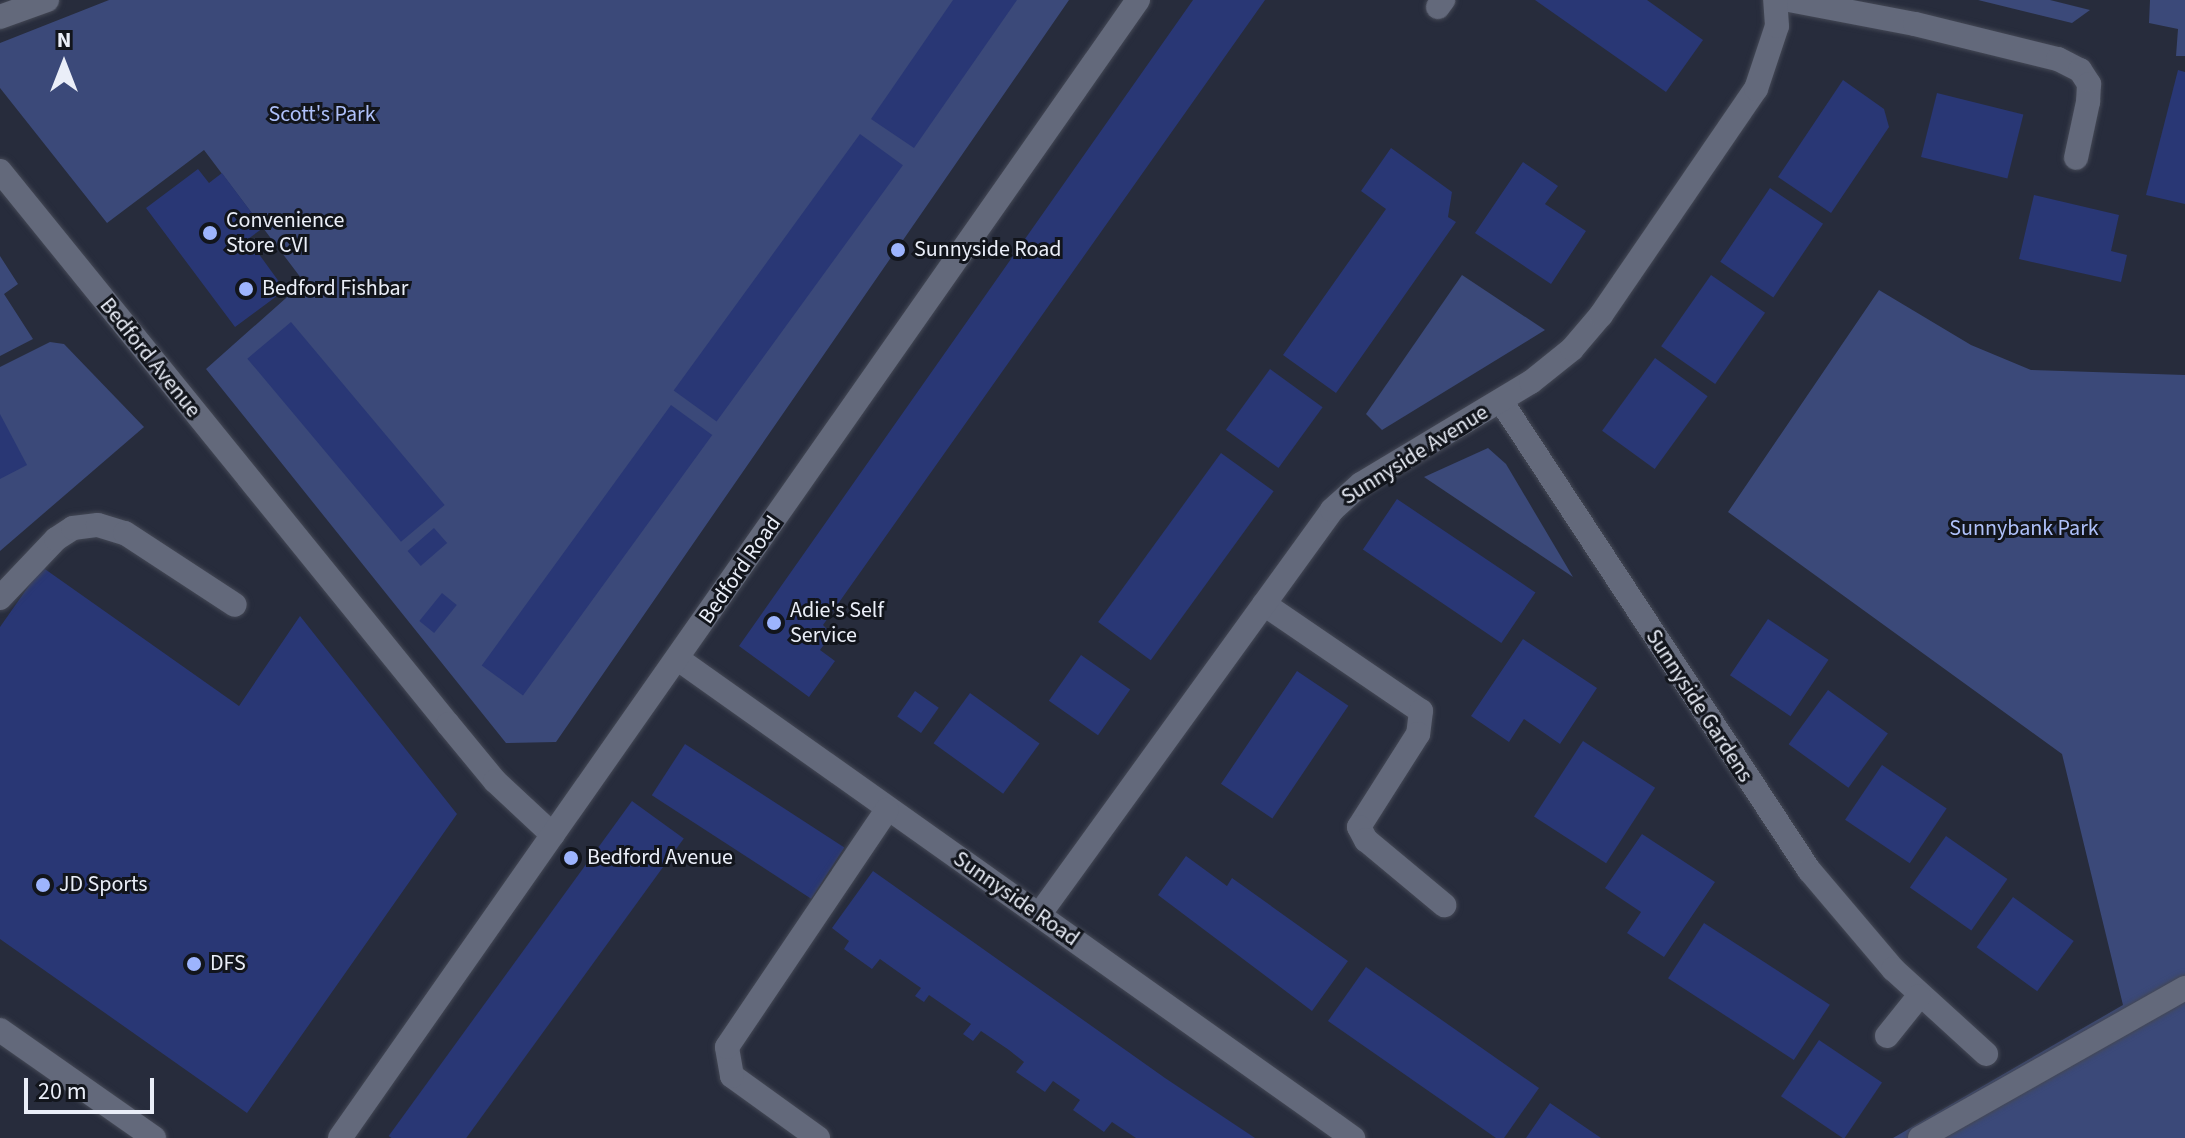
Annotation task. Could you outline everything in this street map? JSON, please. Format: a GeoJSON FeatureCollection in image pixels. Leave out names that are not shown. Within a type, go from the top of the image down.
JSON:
{"type":"FeatureCollection","features":[{"type":"Feature","properties":{"kind":"street"},"geometry":{"type":"LineString","coordinates":[[0,17],[47,0]]}},
{"type":"Feature","properties":{"kind":"street","name":"Bedford Road"},"geometry":{"type":"LineString","coordinates":[[340,1138],[1138,0]]}},
{"type":"Feature","properties":{"kind":"street","name":"Sunnyside Avenue"},"geometry":{"type":"LineString","coordinates":[[1039,915],[1344,496],[1501,401],[1551,367],[1586,333],[1739,114],[1770,60],[1777,26],[1775,0]]}},
{"type":"Feature","properties":{"kind":"street"},"geometry":{"type":"LineString","coordinates":[[1789,0],[1929,28],[2058,59],[2080,70],[2089,84],[2076,158]]}},
{"type":"Feature","properties":{"kind":"street","name":"Bedford Avenue"},"geometry":{"type":"LineString","coordinates":[[0,171],[495,781],[553,835]]}},
{"type":"Feature","properties":{"kind":"street","name":"Sunnyside Gardens"},"geometry":{"type":"LineString","coordinates":[[1501,401],[1785,836],[1858,931],[1919,996],[1986,1054]]}},
{"type":"Feature","properties":{"kind":"street"},"geometry":{"type":"LineString","coordinates":[[0,598],[56,539],[73,528],[98,525],[125,533],[235,605]]}},
{"type":"Feature","properties":{"kind":"street"},"geometry":{"type":"LineString","coordinates":[[1264,604],[1421,711],[1418,734],[1359,827],[1366,840],[1444,905]]}},
{"type":"Feature","properties":{"kind":"street","name":"Sunnyside Road"},"geometry":{"type":"LineString","coordinates":[[678,659],[1353,1138]]}},
{"type":"Feature","properties":{"kind":"street"},"geometry":{"type":"LineString","coordinates":[[818,1138],[732,1076],[727,1047],[887,810]]}},
{"type":"Feature","properties":{"kind":"street"},"geometry":{"type":"LineString","coordinates":[[1920,1138],[2185,988]]}},
{"type":"Feature","properties":{"kind":"street"},"geometry":{"type":"LineString","coordinates":[[1887,1036],[1919,996]]}},
{"type":"Feature","properties":{"kind":"street"},"geometry":{"type":"LineString","coordinates":[[0,1030],[154,1138]]}},
{"type":"Feature","properties":{"kind":"green space","name":"Scott's Park"},"geometry":{"type":"Polygon","coordinates":[[[109,0],[1069,0],[556,742],[506,743],[206,369],[304,282],[204,150],[107,223],[0,88],[0,43],[109,0]]]}},
{"type":"Feature","properties":{"kind":"green space"},"geometry":{"type":"Polygon","coordinates":[[[1978,0],[2050,0],[2090,10],[2072,23],[1978,0]]]}},
{"type":"Feature","properties":{"kind":"green space"},"geometry":{"type":"Polygon","coordinates":[[[2150,0],[2185,0],[2185,56],[2176,56],[2178,29],[2149,23],[2150,0]]]}},
{"type":"Feature","properties":{"kind":"green space"},"geometry":{"type":"Polygon","coordinates":[[[0,256],[18,284],[4,294],[33,339],[0,356],[0,256]]]}},
{"type":"Feature","properties":{"kind":"green space"},"geometry":{"type":"Polygon","coordinates":[[[1462,275],[1545,330],[1382,430],[1366,414],[1462,275]]]}},
{"type":"Feature","properties":{"kind":"green space","name":"Sunnybank Park"},"geometry":{"type":"Polygon","coordinates":[[[1879,290],[1971,345],[2031,370],[2185,375],[2185,1138],[1893,1138],[2123,1005],[2062,754],[1728,512],[1879,290]]]}},
{"type":"Feature","properties":{"kind":"green space"},"geometry":{"type":"Polygon","coordinates":[[[50,342],[64,344],[144,427],[0,551],[0,367],[50,342]]]}},
{"type":"Feature","properties":{"kind":"green space"},"geometry":{"type":"Polygon","coordinates":[[[1488,448],[1506,464],[1573,577],[1424,477],[1488,448]]]}},
{"type":"Feature","properties":{"kind":"building"},"geometry":{"type":"Polygon","coordinates":[[[953,0],[1017,0],[914,148],[871,119],[953,0]]]}},
{"type":"Feature","properties":{"kind":"building"},"geometry":{"type":"Polygon","coordinates":[[[1193,0],[1265,0],[823,625],[832,634],[820,650],[835,661],[809,697],[739,646],[1193,0]]]}},
{"type":"Feature","properties":{"kind":"building"},"geometry":{"type":"Polygon","coordinates":[[[1535,0],[1647,0],[1703,40],[1666,92],[1535,0]]]}},
{"type":"Feature","properties":{"kind":"building"},"geometry":{"type":"Polygon","coordinates":[[[2178,70],[2185,72],[2185,204],[2146,195],[2178,70]]]}},
{"type":"Feature","properties":{"kind":"building"},"geometry":{"type":"Polygon","coordinates":[[[1843,80],[1884,109],[1889,127],[1831,213],[1778,177],[1843,80]]]}},
{"type":"Feature","properties":{"kind":"building"},"geometry":{"type":"Polygon","coordinates":[[[1937,93],[2023,115],[2007,179],[1921,157],[1937,93]]]}},
{"type":"Feature","properties":{"kind":"building"},"geometry":{"type":"Polygon","coordinates":[[[860,134],[903,165],[717,422],[674,390],[860,134]]]}},
{"type":"Feature","properties":{"kind":"building"},"geometry":{"type":"Polygon","coordinates":[[[1391,148],[1452,192],[1448,217],[1456,222],[1336,393],[1283,355],[1386,209],[1361,191],[1391,148]]]}},
{"type":"Feature","properties":{"kind":"building"},"geometry":{"type":"Polygon","coordinates":[[[1523,162],[1558,186],[1545,204],[1586,231],[1551,284],[1475,233],[1523,162]]]}},
{"type":"Feature","properties":{"kind":"building","name":"Convenience Store CVI"},"geometry":{"type":"Polygon","coordinates":[[[198,169],[209,183],[222,173],[263,228],[248,239],[285,290],[235,327],[146,208],[198,169]]]}},
{"type":"Feature","properties":{"kind":"building"},"geometry":{"type":"Polygon","coordinates":[[[1770,188],[1823,224],[1773,298],[1720,262],[1770,188]]]}},
{"type":"Feature","properties":{"kind":"building"},"geometry":{"type":"Polygon","coordinates":[[[2034,195],[2119,215],[2111,251],[2127,255],[2121,282],[2019,259],[2034,195]]]}},
{"type":"Feature","properties":{"kind":"building"},"geometry":{"type":"Polygon","coordinates":[[[1711,275],[1765,313],[1715,384],[1661,346],[1711,275]]]}},
{"type":"Feature","properties":{"kind":"building"},"geometry":{"type":"Polygon","coordinates":[[[291,322],[445,505],[401,542],[247,359],[291,322]]]}},
{"type":"Feature","properties":{"kind":"building"},"geometry":{"type":"Polygon","coordinates":[[[1655,358],[1708,396],[1655,469],[1602,431],[1655,358]]]}},
{"type":"Feature","properties":{"kind":"building"},"geometry":{"type":"Polygon","coordinates":[[[1270,369],[1323,407],[1279,468],[1226,430],[1270,369]]]}},
{"type":"Feature","properties":{"kind":"building"},"geometry":{"type":"Polygon","coordinates":[[[671,405],[712,435],[523,695],[482,666],[671,405]]]}},
{"type":"Feature","properties":{"kind":"building"},"geometry":{"type":"Polygon","coordinates":[[[0,414],[27,465],[0,479],[0,414]]]}},
{"type":"Feature","properties":{"kind":"building"},"geometry":{"type":"Polygon","coordinates":[[[1221,453],[1274,491],[1151,660],[1098,622],[1221,453]]]}},
{"type":"Feature","properties":{"kind":"building"},"geometry":{"type":"Polygon","coordinates":[[[1397,499],[1535,592],[1501,643],[1363,550],[1397,499]]]}},
{"type":"Feature","properties":{"kind":"building"},"geometry":{"type":"Polygon","coordinates":[[[434,528],[447,543],[421,566],[408,551],[434,528]]]}},
{"type":"Feature","properties":{"kind":"building"},"geometry":{"type":"Polygon","coordinates":[[[42,567],[239,706],[300,616],[457,814],[247,1113],[0,939],[0,627],[42,567]]]}},
{"type":"Feature","properties":{"kind":"building"},"geometry":{"type":"Polygon","coordinates":[[[442,593],[457,605],[434,633],[419,621],[442,593]]]}},
{"type":"Feature","properties":{"kind":"building"},"geometry":{"type":"Polygon","coordinates":[[[1768,619],[1829,660],[1790,716],[1730,675],[1768,619]]]}},
{"type":"Feature","properties":{"kind":"building"},"geometry":{"type":"Polygon","coordinates":[[[1523,639],[1597,688],[1560,744],[1524,719],[1509,742],[1471,716],[1523,639]]]}},
{"type":"Feature","properties":{"kind":"building"},"geometry":{"type":"Polygon","coordinates":[[[1081,655],[1130,689],[1098,735],[1049,701],[1081,655]]]}},
{"type":"Feature","properties":{"kind":"building"},"geometry":{"type":"Polygon","coordinates":[[[1297,671],[1348,706],[1272,818],[1221,784],[1297,671]]]}},
{"type":"Feature","properties":{"kind":"building"},"geometry":{"type":"Polygon","coordinates":[[[1828,690],[1888,733],[1848,788],[1789,744],[1828,690]]]}},
{"type":"Feature","properties":{"kind":"building"},"geometry":{"type":"Polygon","coordinates":[[[915,691],[939,708],[921,733],[897,716],[915,691]]]}},
{"type":"Feature","properties":{"kind":"building"},"geometry":{"type":"Polygon","coordinates":[[[970,693],[1040,744],[1003,794],[934,743],[970,693]]]}},
{"type":"Feature","properties":{"kind":"building"},"geometry":{"type":"Polygon","coordinates":[[[1583,741],[1655,788],[1606,863],[1534,816],[1583,741]]]}},
{"type":"Feature","properties":{"kind":"building"},"geometry":{"type":"Polygon","coordinates":[[[685,744],[844,847],[811,899],[652,795],[685,744]]]}},
{"type":"Feature","properties":{"kind":"building"},"geometry":{"type":"Polygon","coordinates":[[[1882,765],[1947,809],[1910,863],[1845,820],[1882,765]]]}},
{"type":"Feature","properties":{"kind":"building"},"geometry":{"type":"Polygon","coordinates":[[[632,801],[684,839],[466,1138],[389,1136],[632,801]]]}},
{"type":"Feature","properties":{"kind":"building"},"geometry":{"type":"Polygon","coordinates":[[[1642,834],[1715,882],[1664,957],[1627,933],[1641,912],[1605,888],[1642,834]]]}},
{"type":"Feature","properties":{"kind":"building"},"geometry":{"type":"Polygon","coordinates":[[[1946,836],[2007,879],[1971,931],[1910,888],[1946,836]]]}},
{"type":"Feature","properties":{"kind":"building"},"geometry":{"type":"Polygon","coordinates":[[[1186,856],[1227,886],[1232,878],[1348,961],[1312,1011],[1158,895],[1186,856]]]}},
{"type":"Feature","properties":{"kind":"building"},"geometry":{"type":"Polygon","coordinates":[[[873,871],[1255,1138],[1136,1138],[1112,1122],[1104,1132],[1073,1110],[1080,1100],[1053,1081],[1045,1092],[1016,1072],[1024,1062],[1009,1050],[981,1031],[973,1041],[963,1034],[971,1024],[929,995],[924,1002],[915,996],[921,988],[880,959],[872,969],[844,949],[849,941],[832,928],[873,871]]]}},
{"type":"Feature","properties":{"kind":"building"},"geometry":{"type":"Polygon","coordinates":[[[2013,897],[2074,941],[2037,991],[1977,947],[2013,897]]]}},
{"type":"Feature","properties":{"kind":"building"},"geometry":{"type":"Polygon","coordinates":[[[1704,923],[1830,1005],[1794,1060],[1668,978],[1704,923]]]}},
{"type":"Feature","properties":{"kind":"building"},"geometry":{"type":"Polygon","coordinates":[[[1366,967],[1539,1088],[1504,1138],[1496,1138],[1328,1021],[1366,967]]]}},
{"type":"Feature","properties":{"kind":"building"},"geometry":{"type":"Polygon","coordinates":[[[1819,1040],[1882,1082],[1845,1138],[1781,1096],[1819,1040]]]}},
{"type":"Feature","properties":{"kind":"building"},"geometry":{"type":"Polygon","coordinates":[[[1550,1103],[1579,1123],[1601,1138],[1526,1138],[1550,1103]]]}},
{"type":"Feature","properties":{"kind":"place","name":"Convenience Store CVI"},"geometry":{"type":"Point","coordinates":[210,233]}},
{"type":"Feature","properties":{"kind":"place","name":"Sunnyside Road"},"geometry":{"type":"Point","coordinates":[898,250]}},
{"type":"Feature","properties":{"kind":"place","name":"Bedford Fishbar"},"geometry":{"type":"Point","coordinates":[246,289]}},
{"type":"Feature","properties":{"kind":"place","name":"Adie's Self Service"},"geometry":{"type":"Point","coordinates":[774,623]}},
{"type":"Feature","properties":{"kind":"place","name":"Bedford Avenue"},"geometry":{"type":"Point","coordinates":[571,858]}},
{"type":"Feature","properties":{"kind":"place","name":"JD Sports"},"geometry":{"type":"Point","coordinates":[43,885]}},
{"type":"Feature","properties":{"kind":"place","name":"DFS"},"geometry":{"type":"Point","coordinates":[194,964]}}]}
